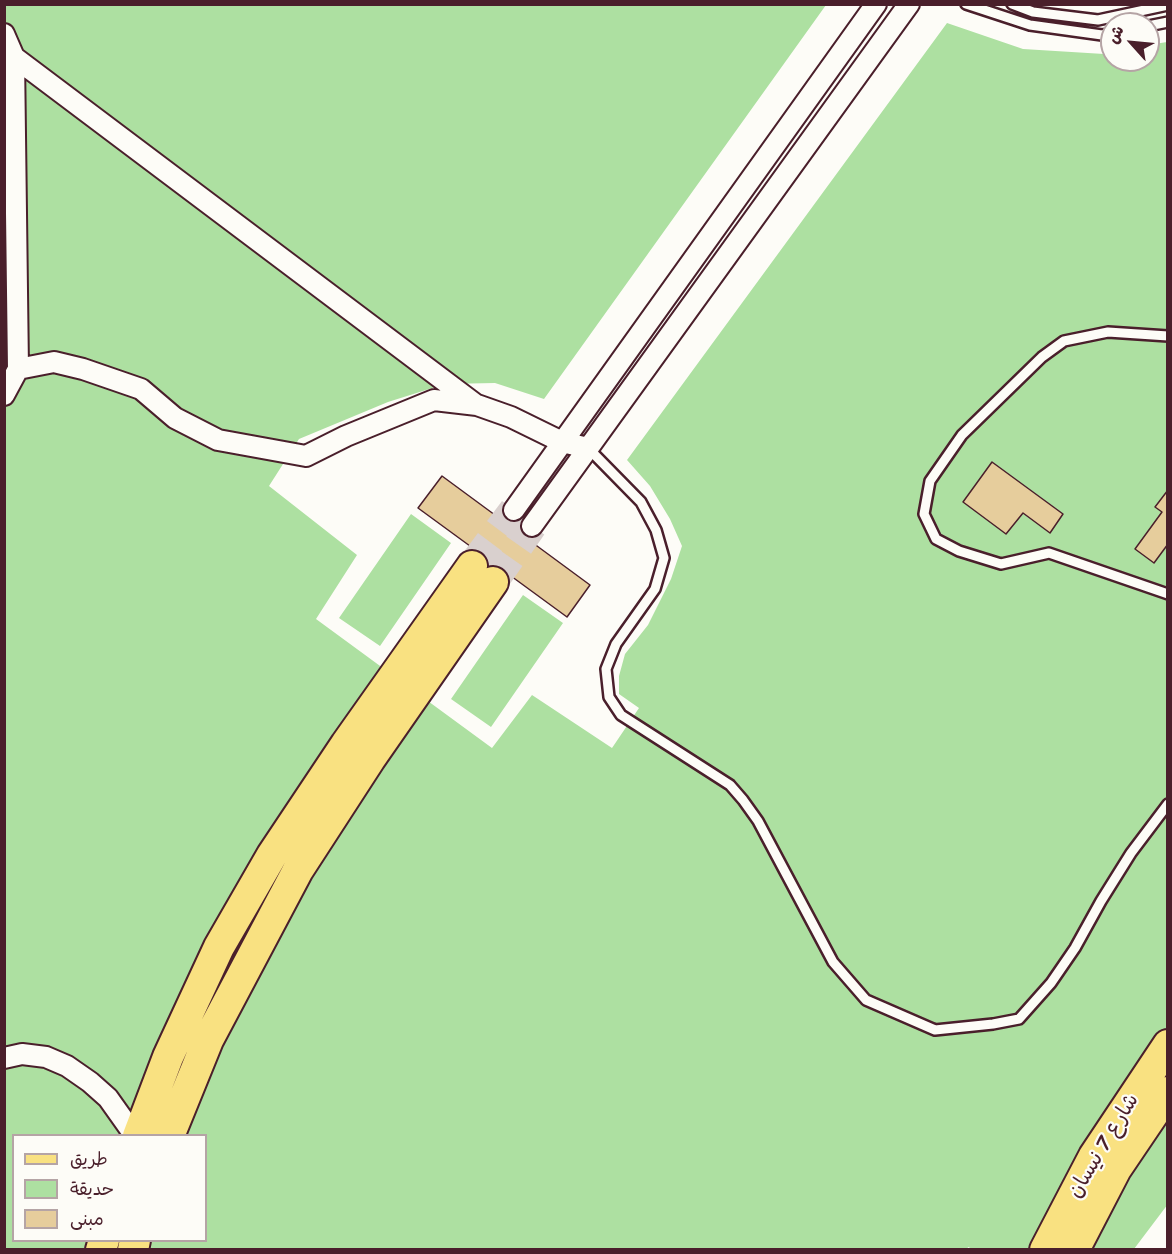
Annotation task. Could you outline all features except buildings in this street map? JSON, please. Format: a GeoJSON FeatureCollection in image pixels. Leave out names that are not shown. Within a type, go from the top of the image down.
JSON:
{"type":"FeatureCollection","features":[{"type":"Feature","properties":{"kind":"main road"},"geometry":{"type":"LineString","coordinates":[[137,1134],[168,1057],[219,947],[272,855],[346,744],[483,574],[370,759],[298,870],[208,1040],[170,1134]]}},
{"type":"Feature","properties":{"kind":"main road","name":"شارع 7 نيسان"},"geometry":{"type":"LineString","coordinates":[[1045,1250],[1094,1155],[1167,1045]]}},
{"type":"Feature","properties":{"kind":"main road","name":"شارع 7 نيسان"},"geometry":{"type":"LineString","coordinates":[[1074,1250],[1116,1169],[1167,1092]]}},
{"type":"Feature","properties":{"kind":"street"},"geometry":{"type":"LineString","coordinates":[[514,510],[876,4]]}},
{"type":"Feature","properties":{"kind":"street"},"geometry":{"type":"LineString","coordinates":[[532,526],[909,4]]}},
{"type":"Feature","properties":{"kind":"street"},"geometry":{"type":"LineString","coordinates":[[4,34],[14,57],[18,369],[4,395]]}},
{"type":"Feature","properties":{"kind":"street"},"geometry":{"type":"LineString","coordinates":[[14,57],[477,405]]}},
{"type":"Feature","properties":{"kind":"street"},"geometry":{"type":"LineString","coordinates":[[18,369],[54,362],[83,369],[141,389],[175,418],[218,440],[306,456],[346,436],[434,400],[477,405],[511,417],[562,442],[588,448]]}},
{"type":"Feature","properties":{"kind":"street"},"geometry":{"type":"LineString","coordinates":[[4,1058],[22,1054],[46,1057],[67,1066],[108,1098],[135,1134]]}},
{"type":"Feature","properties":{"kind":"lane"},"geometry":{"type":"LineString","coordinates":[[966,4],[1030,25],[1100,35]]}},
{"type":"Feature","properties":{"kind":"lane"},"geometry":{"type":"LineString","coordinates":[[1012,4],[1033,12],[1098,20],[1167,5]]}},
{"type":"Feature","properties":{"kind":"lane"},"geometry":{"type":"LineString","coordinates":[[1167,336],[1107,332],[1064,341],[1042,357],[962,435],[930,481],[924,514],[936,539],[959,550],[1001,564],[1049,553],[1167,594]]}},
{"type":"Feature","properties":{"kind":"lane"},"geometry":{"type":"LineString","coordinates":[[588,448],[640,502],[656,530],[664,558],[655,589],[616,644],[606,669],[609,697],[621,716],[730,786],[744,800],[758,821],[833,962],[866,1000],[935,1030],[1019,1019],[1052,983],[1131,853],[1167,804]]}},
{"type":"Feature","properties":{"kind":"green space"},"geometry":{"type":"Polygon","coordinates":[[[5,5],[826,5],[544,399],[495,383],[445,384],[388,402],[299,439],[269,486],[357,555],[316,619],[492,748],[532,695],[612,748],[639,708],[619,694],[619,676],[625,654],[648,625],[671,579],[682,546],[670,519],[650,486],[627,460],[947,23],[1023,49],[1100,54],[1100,72],[1160,72],[1160,43],[1167,42],[1168,1204],[1134,1249],[975,1250],[968,1247],[967,1250],[5,1250],[5,5]]]}},
{"type":"Feature","properties":{"kind":"green space"},"geometry":{"type":"Polygon","coordinates":[[[411,514],[451,543],[380,646],[339,618],[411,514]]]}},
{"type":"Feature","properties":{"kind":"green space"},"geometry":{"type":"Polygon","coordinates":[[[523,595],[563,623],[491,727],[451,699],[523,595]]]}},
{"type":"Feature","properties":{"kind":"tunnel"},"geometry":{"type":"LineString","coordinates":[[472,566],[514,510]]}},
{"type":"Feature","properties":{"kind":"tunnel"},"geometry":{"type":"LineString","coordinates":[[493,582],[532,526]]}}]}
